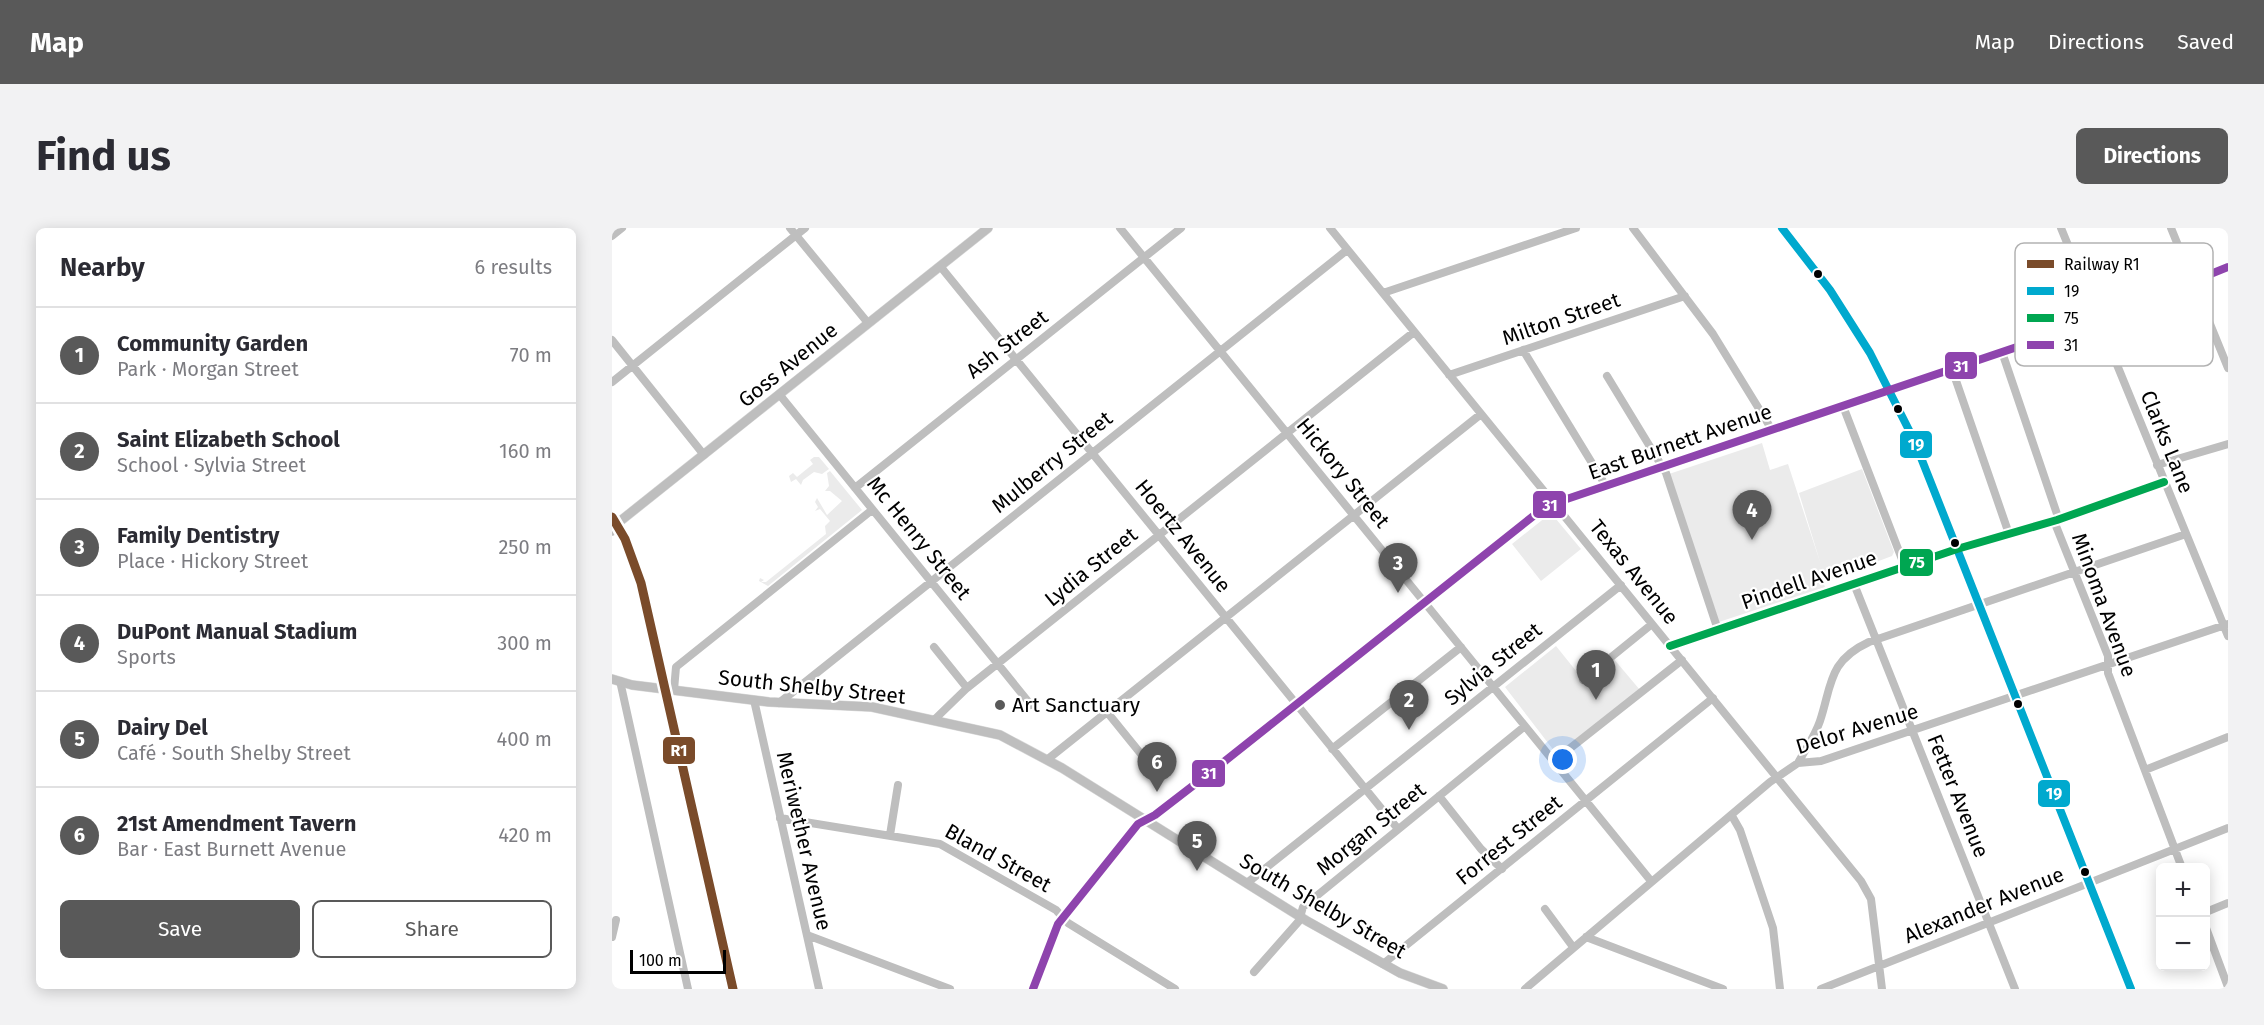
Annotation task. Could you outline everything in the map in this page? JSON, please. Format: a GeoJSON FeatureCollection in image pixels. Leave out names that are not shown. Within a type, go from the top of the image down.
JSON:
{"type":"FeatureCollection","features":[{"type":"Feature","properties":{"kind":"main road","name":"Goss Avenue"},"geometry":{"type":"LineString","coordinates":[[612,528],[988,228]]}},
{"type":"Feature","properties":{"kind":"main road"},"geometry":{"type":"LineString","coordinates":[[1782,228],[1849,318],[1890,390],[1914,440],[2131,989]]}},
{"type":"Feature","properties":{"kind":"main road","name":"South Shelby Street"},"geometry":{"type":"LineString","coordinates":[[616,680],[779,703],[864,706],[1000,735],[1048,759],[1298,916],[1383,964],[1441,989]]}},
{"type":"Feature","properties":{"kind":"street"},"geometry":{"type":"LineString","coordinates":[[612,236],[622,228]]}},
{"type":"Feature","properties":{"kind":"street"},"geometry":{"type":"LineString","coordinates":[[612,382],[794,231],[805,228]]}},
{"type":"Feature","properties":{"kind":"street","name":"Hickory Street"},"geometry":{"type":"LineString","coordinates":[[1120,228],[1652,881]]}},
{"type":"Feature","properties":{"kind":"street","name":"Ash Street"},"geometry":{"type":"LineString","coordinates":[[855,488],[1181,228]]}},
{"type":"Feature","properties":{"kind":"street","name":"Texas Avenue"},"geometry":{"type":"LineString","coordinates":[[1330,228],[1865,887],[1871,899],[1882,989]]}},
{"type":"Feature","properties":{"kind":"street"},"geometry":{"type":"LineString","coordinates":[[1383,293],[1576,228]]}},
{"type":"Feature","properties":{"kind":"street"},"geometry":{"type":"LineString","coordinates":[[1634,228],[1719,344],[1772,430]]}},
{"type":"Feature","properties":{"kind":"street","name":"Clarks Lane"},"geometry":{"type":"LineString","coordinates":[[2061,228],[2067,243]]}},
{"type":"Feature","properties":{"kind":"street"},"geometry":{"type":"LineString","coordinates":[[2171,228],[2177,243]]}},
{"type":"Feature","properties":{"kind":"street"},"geometry":{"type":"LineString","coordinates":[[794,231],[868,323]]}},
{"type":"Feature","properties":{"kind":"street","name":"Mulberry Street"},"geometry":{"type":"LineString","coordinates":[[779,703],[1347,250]]}},
{"type":"Feature","properties":{"kind":"street","name":"Hoertz Avenue"},"geometry":{"type":"LineString","coordinates":[[940,266],[1398,829]]}},
{"type":"Feature","properties":{"kind":"street","name":"East Burnett Avenue"},"geometry":{"type":"LineString","coordinates":[[2213,273],[2228,267]]}},
{"type":"Feature","properties":{"kind":"street","name":"Milton Street"},"geometry":{"type":"LineString","coordinates":[[1449,375],[1685,296]]}},
{"type":"Feature","properties":{"kind":"street"},"geometry":{"type":"LineString","coordinates":[[2213,331],[2228,368]]}},
{"type":"Feature","properties":{"kind":"street","name":"Lydia Street"},"geometry":{"type":"LineString","coordinates":[[934,720],[967,688],[1414,332]]}},
{"type":"Feature","properties":{"kind":"street"},"geometry":{"type":"LineString","coordinates":[[612,340],[704,455]]}},
{"type":"Feature","properties":{"kind":"street","name":"East Burnett Avenue"},"geometry":{"type":"LineString","coordinates":[[1033,989],[1062,917],[1138,824],[1155,815],[1546,506],[2015,348]]}},
{"type":"Feature","properties":{"kind":"street"},"geometry":{"type":"LineString","coordinates":[[1523,350],[1606,486]]}},
{"type":"Feature","properties":{"kind":"street","name":"Minoma Avenue"},"geometry":{"type":"LineString","coordinates":[[2002,352],[2057,514],[2056,526],[2108,656],[2109,673],[2180,863]]}},
{"type":"Feature","properties":{"kind":"street","name":"Clarks Lane"},"geometry":{"type":"LineString","coordinates":[[2116,366],[2226,625],[2228,636]]}},
{"type":"Feature","properties":{"kind":"street"},"geometry":{"type":"LineString","coordinates":[[1952,369],[2009,534]]}},
{"type":"Feature","properties":{"kind":"street"},"geometry":{"type":"LineString","coordinates":[[1607,376],[1662,467],[1719,630]]}},
{"type":"Feature","properties":{"kind":"street","name":"Mc Henry Street"},"geometry":{"type":"LineString","coordinates":[[779,394],[1031,705]]}},
{"type":"Feature","properties":{"kind":"street"},"geometry":{"type":"LineString","coordinates":[[1843,406],[1905,567]]}},
{"type":"Feature","properties":{"kind":"street"},"geometry":{"type":"LineString","coordinates":[[1048,759],[1481,414]]}},
{"type":"Feature","properties":{"kind":"street"},"geometry":{"type":"LineString","coordinates":[[2157,465],[2228,444]]}},
{"type":"Feature","properties":{"kind":"street","name":"Pindell Avenue"},"geometry":{"type":"LineString","coordinates":[[1670,646],[1957,549],[2057,520],[2164,482]]}},
{"type":"Feature","properties":{"kind":"street"},"geometry":{"type":"LineString","coordinates":[[674,690],[674,673],[679,664],[872,510]]}},
{"type":"Feature","properties":{"kind":"street"},"geometry":{"type":"LineString","coordinates":[[1798,763],[1819,724],[1836,667],[1853,650],[1876,639],[2186,534]]}},
{"type":"Feature","properties":{"kind":"street","name":"Fetter Avenue"},"geometry":{"type":"LineString","coordinates":[[1854,584],[2015,989]]}},
{"type":"Feature","properties":{"kind":"street","name":"Sylvia Street"},"geometry":{"type":"LineString","coordinates":[[1247,883],[1621,585]]}},
{"type":"Feature","properties":{"kind":"street"},"geometry":{"type":"LineString","coordinates":[[1583,680],[1652,624]]}},
{"type":"Feature","properties":{"kind":"street","name":"Delor Avenue"},"geometry":{"type":"LineString","coordinates":[[1525,989],[1652,881],[1798,763],[1821,762],[2226,625]]}},
{"type":"Feature","properties":{"kind":"street"},"geometry":{"type":"LineString","coordinates":[[1332,749],[1461,646]]}},
{"type":"Feature","properties":{"kind":"street"},"geometry":{"type":"LineString","coordinates":[[934,647],[967,688]]}},
{"type":"Feature","properties":{"kind":"street"},"geometry":{"type":"LineString","coordinates":[[1554,761],[1682,660]]}},
{"type":"Feature","properties":{"kind":"street"},"geometry":{"type":"LineString","coordinates":[[616,680],[688,989]]}},
{"type":"Feature","properties":{"kind":"street","name":"Forrest Street"},"geometry":{"type":"LineString","coordinates":[[1383,964],[1713,698]]}},
{"type":"Feature","properties":{"kind":"street","name":"Meriwether Avenue"},"geometry":{"type":"LineString","coordinates":[[754,700],[819,989]]}},
{"type":"Feature","properties":{"kind":"street"},"geometry":{"type":"LineString","coordinates":[[1107,712],[1141,754]]}},
{"type":"Feature","properties":{"kind":"street","name":"Morgan Street"},"geometry":{"type":"LineString","coordinates":[[1254,972],[1296,924],[1303,907],[1525,726]]}},
{"type":"Feature","properties":{"kind":"street"},"geometry":{"type":"LineString","coordinates":[[2145,770],[2228,737]]}},
{"type":"Feature","properties":{"kind":"street"},"geometry":{"type":"LineString","coordinates":[[890,835],[898,785]]}},
{"type":"Feature","properties":{"kind":"street"},"geometry":{"type":"LineString","coordinates":[[1439,796],[1481,849],[1502,869]]}},
{"type":"Feature","properties":{"kind":"street"},"geometry":{"type":"LineString","coordinates":[[1732,816],[1740,830],[1773,928],[1780,989]]}},
{"type":"Feature","properties":{"kind":"street","name":"Bland Street"},"geometry":{"type":"LineString","coordinates":[[780,818],[940,844],[1056,910],[1062,917],[1174,989]]}},
{"type":"Feature","properties":{"kind":"street","name":"Alexander Avenue"},"geometry":{"type":"LineString","coordinates":[[1821,989],[2228,828]]}},
{"type":"Feature","properties":{"kind":"street"},"geometry":{"type":"LineString","coordinates":[[2210,910],[2228,903]]}},
{"type":"Feature","properties":{"kind":"street"},"geometry":{"type":"LineString","coordinates":[[1545,909],[1573,947]]}},
{"type":"Feature","properties":{"kind":"street"},"geometry":{"type":"LineString","coordinates":[[612,937],[616,920]]}},
{"type":"Feature","properties":{"kind":"street"},"geometry":{"type":"LineString","coordinates":[[807,935],[950,989]]}},
{"type":"Feature","properties":{"kind":"street"},"geometry":{"type":"LineString","coordinates":[[1586,937],[1723,989]]}},
{"type":"Feature","properties":{"kind":"street"},"geometry":{"type":"LineString","coordinates":[[2210,941],[2228,987]]}},
{"type":"Feature","properties":{"kind":"shaded area"},"geometry":{"type":"Polygon","coordinates":[[[1762,443],[1770,470],[1788,464],[1821,565],[1799,493],[1862,469],[1894,552],[1892,556],[1823,582],[1825,587],[1719,622],[1669,474],[1762,443]]]}},
{"type":"Feature","properties":{"kind":"shaded area"},"geometry":{"type":"Polygon","coordinates":[[[819,457],[829,469],[822,474],[814,472],[803,480],[801,485],[796,479],[791,482],[789,476],[793,473],[797,477],[813,464],[810,460],[819,457]]]}},
{"type":"Feature","properties":{"kind":"shaded area"},"geometry":{"type":"Polygon","coordinates":[[[830,471],[862,510],[768,586],[759,581],[760,578],[764,580],[761,582],[766,582],[826,534],[825,526],[830,521],[820,509],[815,511],[818,507],[815,502],[817,498],[827,515],[842,501],[830,491],[825,491],[829,486],[827,473],[830,471]]]}},
{"type":"Feature","properties":{"kind":"shaded area"},"geometry":{"type":"Polygon","coordinates":[[[1551,513],[1581,549],[1541,581],[1512,544],[1551,513]]]}},
{"type":"Feature","properties":{"kind":"shaded area"},"geometry":{"type":"Polygon","coordinates":[[[1556,646],[1585,682],[1613,658],[1640,690],[1558,756],[1505,687],[1556,646]]]}},
{"type":"Feature","properties":{"kind":"rail line","name":"R1"},"geometry":{"type":"LineString","coordinates":[[612,517],[625,539],[641,583],[733,989]]}},
{"type":"Feature","properties":{"kind":"transit line","name":"19"},"geometry":{"type":"LineString","coordinates":[[1782,228],[1830,290],[1870,353],[1914,440],[2131,989]]}},
{"type":"Feature","properties":{"kind":"transit line","name":"31"},"geometry":{"type":"LineString","coordinates":[[2213,273],[2228,267]]}},
{"type":"Feature","properties":{"kind":"transit line","name":"31"},"geometry":{"type":"LineString","coordinates":[[1033,989],[1058,924],[1138,824],[1155,815],[1225,761],[1546,506],[2015,348]]}},
{"type":"Feature","properties":{"kind":"transit line","name":"75"},"geometry":{"type":"LineString","coordinates":[[1670,646],[1957,549],[2057,520],[2164,482]]}},
{"type":"Feature","properties":{"kind":"place","name":"DuPont Manual Stadium"},"geometry":{"type":"Point","coordinates":[1752,540]}},
{"type":"Feature","properties":{"kind":"place","name":"Family Dentistry"},"geometry":{"type":"Point","coordinates":[1398,593]}},
{"type":"Feature","properties":{"kind":"place","name":"Community Garden"},"geometry":{"type":"Point","coordinates":[1596,700]}},
{"type":"Feature","properties":{"kind":"place","name":"Art Sanctuary"},"geometry":{"type":"Point","coordinates":[1000,705]}},
{"type":"Feature","properties":{"kind":"place","name":"Saint Elizabeth School"},"geometry":{"type":"Point","coordinates":[1409,730]}},
{"type":"Feature","properties":{"kind":"place","name":"21st Amendment Tavern"},"geometry":{"type":"Point","coordinates":[1157,792]}},
{"type":"Feature","properties":{"kind":"place","name":"Dairy Del"},"geometry":{"type":"Point","coordinates":[1197,871]}}]}
